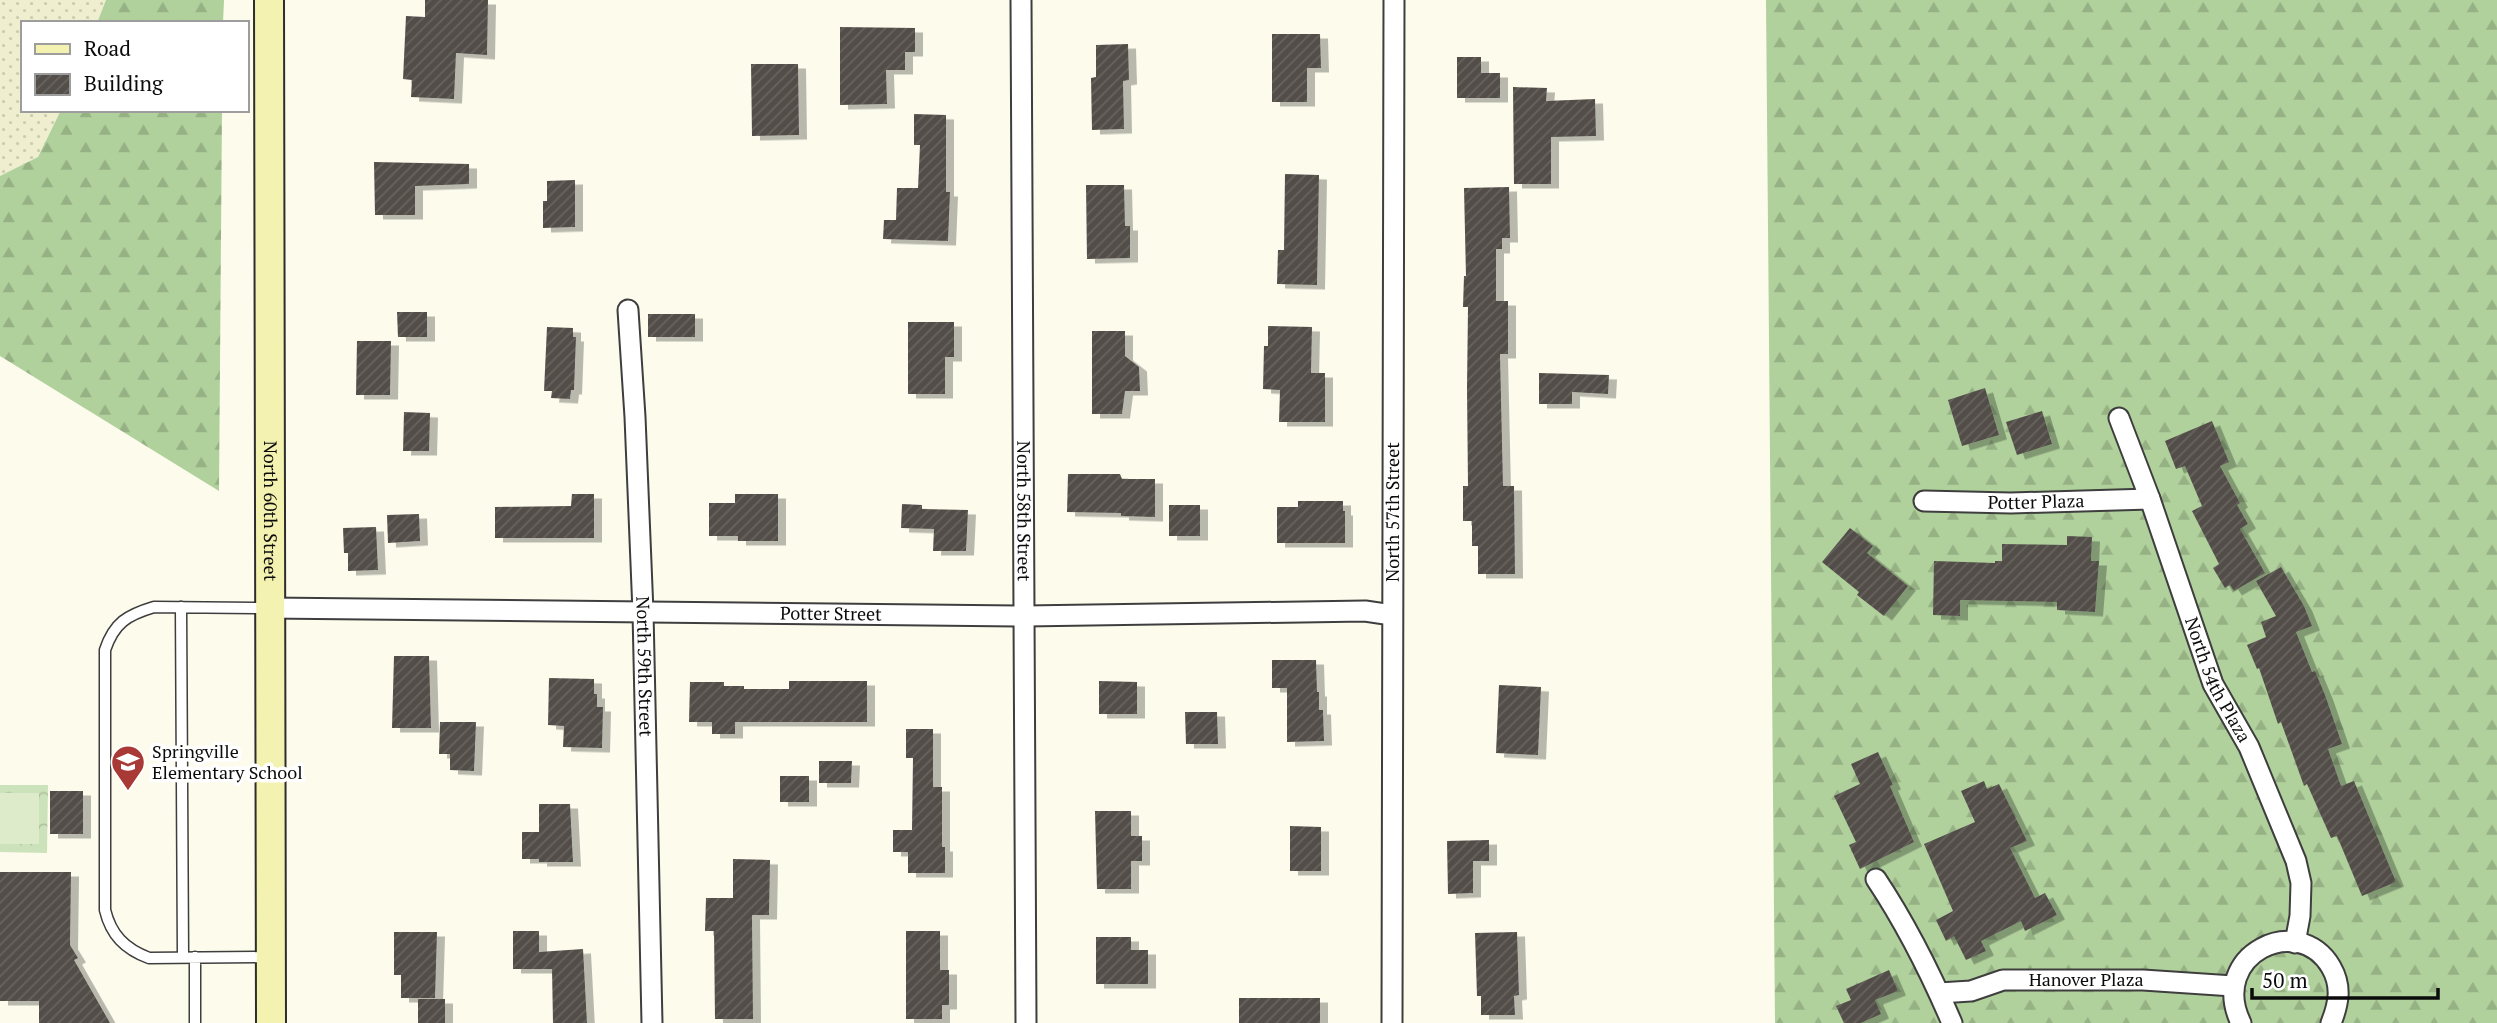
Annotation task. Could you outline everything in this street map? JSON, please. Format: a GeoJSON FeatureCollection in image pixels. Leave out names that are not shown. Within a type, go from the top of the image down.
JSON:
{"type":"FeatureCollection","features":[{"type":"Feature","properties":{"kind":"main road","name":"North 60th Street"},"geometry":{"type":"LineString","coordinates":[[268,0],[271,1023]]}},
{"type":"Feature","properties":{"kind":"street","name":"North 58th Street"},"geometry":{"type":"LineString","coordinates":[[1021,0],[1026,1023]]}},
{"type":"Feature","properties":{"kind":"street","name":"North 57th Street"},"geometry":{"type":"LineString","coordinates":[[1392,1023],[1394,0]]}},
{"type":"Feature","properties":{"kind":"street","name":"North 59th Street"},"geometry":{"type":"LineString","coordinates":[[628,310],[643,612],[652,1023]]}},
{"type":"Feature","properties":{"kind":"street","name":"North 54th Plaza"},"geometry":{"type":"LineString","coordinates":[[2119,418],[2150,499],[2213,684],[2249,747],[2296,861],[2301,894],[2295,943]]}},
{"type":"Feature","properties":{"kind":"street","name":"Potter Plaza"},"geometry":{"type":"LineString","coordinates":[[1924,501],[2011,503],[2150,499]]}},
{"type":"Feature","properties":{"kind":"street","name":"Potter Street"},"geometry":{"type":"LineString","coordinates":[[270,608],[1026,616],[1365,611],[1392,615]]}},
{"type":"Feature","properties":{"kind":"street"},"geometry":{"type":"LineString","coordinates":[[1876,879],[1892,902],[1952,1023]]}},
{"type":"Feature","properties":{"kind":"street"},"geometry":{"type":"LineString","coordinates":[[2241,1023],[2233,1005],[2233,986],[2239,969],[2251,955],[2267,945],[2283,941],[2315,950],[2327,961],[2336,976],[2339,992],[2337,1018]]}},
{"type":"Feature","properties":{"kind":"street","name":"Hanover Plaza"},"geometry":{"type":"LineString","coordinates":[[1939,993],[1970,991],[2003,980],[2143,980],[2233,986]]}},
{"type":"Feature","properties":{"kind":"lane"},"geometry":{"type":"LineString","coordinates":[[270,608],[155,607],[121,621],[110,635],[105,650],[105,910],[108,924],[131,951],[149,958],[270,957]]}},
{"type":"Feature","properties":{"kind":"lane"},"geometry":{"type":"LineString","coordinates":[[181,607],[183,956]]}},
{"type":"Feature","properties":{"kind":"lane"},"geometry":{"type":"LineString","coordinates":[[195,957],[195,1023]]}},
{"type":"Feature","properties":{"kind":"green space"},"geometry":{"type":"Polygon","coordinates":[[[0,0],[106,0],[98,21],[21,21],[21,112],[60,112],[38,157],[0,176],[0,0]]]}},
{"type":"Feature","properties":{"kind":"green space"},"geometry":{"type":"Polygon","coordinates":[[[106,0],[224,0],[223,21],[98,21],[106,0]]]}},
{"type":"Feature","properties":{"kind":"green space"},"geometry":{"type":"Polygon","coordinates":[[[1766,0],[2497,0],[2497,1023],[1775,1023],[1766,0]]]}},
{"type":"Feature","properties":{"kind":"green space"},"geometry":{"type":"Polygon","coordinates":[[[60,112],[222,112],[219,491],[0,356],[0,176],[38,157],[60,112]]]}},
{"type":"Feature","properties":{"kind":"green space"},"geometry":{"type":"Polygon","coordinates":[[[0,785],[48,785],[47,853],[0,852],[0,785]]]}},
{"type":"Feature","properties":{"kind":"green space"},"geometry":{"type":"Polygon","coordinates":[[[0,793],[39,793],[39,844],[0,844],[0,793]]]}},
{"type":"Feature","properties":{"kind":"building"},"geometry":{"type":"Polygon","coordinates":[[[425,0],[488,0],[487,55],[456,53],[454,99],[411,97],[412,80],[403,79],[406,16],[425,17],[425,0]]]}},
{"type":"Feature","properties":{"kind":"building"},"geometry":{"type":"Polygon","coordinates":[[[840,27],[915,28],[915,52],[905,52],[905,70],[886,70],[887,104],[840,105],[840,27]]]}},
{"type":"Feature","properties":{"kind":"building"},"geometry":{"type":"Polygon","coordinates":[[[1272,34],[1320,34],[1321,68],[1307,68],[1307,102],[1272,102],[1272,34]]]}},
{"type":"Feature","properties":{"kind":"building"},"geometry":{"type":"Polygon","coordinates":[[[1128,44],[1129,80],[1123,81],[1124,129],[1092,130],[1091,78],[1096,77],[1096,45],[1128,44]]]}},
{"type":"Feature","properties":{"kind":"building"},"geometry":{"type":"Polygon","coordinates":[[[1457,57],[1481,57],[1481,73],[1500,73],[1500,98],[1457,98],[1457,57]]]}},
{"type":"Feature","properties":{"kind":"building"},"geometry":{"type":"Polygon","coordinates":[[[751,64],[798,64],[799,135],[752,136],[751,64]]]}},
{"type":"Feature","properties":{"kind":"building"},"geometry":{"type":"Polygon","coordinates":[[[1513,87],[1547,88],[1546,101],[1595,99],[1596,136],[1551,137],[1551,184],[1514,184],[1513,87]]]}},
{"type":"Feature","properties":{"kind":"building"},"geometry":{"type":"Polygon","coordinates":[[[914,114],[946,115],[946,192],[950,192],[948,241],[883,239],[884,220],[896,220],[897,188],[918,188],[920,145],[914,145],[914,114]]]}},
{"type":"Feature","properties":{"kind":"building"},"geometry":{"type":"Polygon","coordinates":[[[374,162],[469,164],[469,184],[415,186],[415,215],[375,215],[374,162]]]}},
{"type":"Feature","properties":{"kind":"building"},"geometry":{"type":"Polygon","coordinates":[[[1285,174],[1319,175],[1317,285],[1277,284],[1278,250],[1284,250],[1285,174]]]}},
{"type":"Feature","properties":{"kind":"building"},"geometry":{"type":"Polygon","coordinates":[[[575,180],[575,227],[543,228],[543,201],[547,201],[547,181],[575,180]]]}},
{"type":"Feature","properties":{"kind":"building"},"geometry":{"type":"Polygon","coordinates":[[[1086,185],[1124,185],[1125,226],[1130,226],[1130,258],[1087,259],[1086,185]]]}},
{"type":"Feature","properties":{"kind":"building"},"geometry":{"type":"Polygon","coordinates":[[[1509,187],[1510,238],[1502,238],[1502,249],[1496,249],[1496,301],[1508,301],[1508,354],[1500,354],[1503,486],[1514,486],[1515,574],[1478,574],[1478,546],[1472,546],[1472,521],[1463,521],[1463,486],[1468,486],[1468,307],[1463,307],[1466,276],[1464,188],[1509,187]]]}},
{"type":"Feature","properties":{"kind":"building"},"geometry":{"type":"Polygon","coordinates":[[[397,312],[427,312],[427,337],[398,337],[397,312]]]}},
{"type":"Feature","properties":{"kind":"building"},"geometry":{"type":"Polygon","coordinates":[[[648,314],[695,314],[695,337],[648,337],[648,314]]]}},
{"type":"Feature","properties":{"kind":"building"},"geometry":{"type":"Polygon","coordinates":[[[908,322],[954,322],[954,357],[945,357],[945,394],[908,394],[908,322]]]}},
{"type":"Feature","properties":{"kind":"building"},"geometry":{"type":"Polygon","coordinates":[[[1268,326],[1312,327],[1311,373],[1325,373],[1325,422],[1279,422],[1280,390],[1263,389],[1264,346],[1268,346],[1268,326]]]}},
{"type":"Feature","properties":{"kind":"building"},"geometry":{"type":"Polygon","coordinates":[[[547,327],[573,328],[573,337],[576,337],[574,390],[571,390],[570,399],[551,398],[552,391],[544,391],[547,327]]]}},
{"type":"Feature","properties":{"kind":"building"},"geometry":{"type":"Polygon","coordinates":[[[1092,331],[1125,331],[1125,356],[1139,367],[1140,391],[1125,391],[1122,414],[1092,414],[1092,331]]]}},
{"type":"Feature","properties":{"kind":"building"},"geometry":{"type":"Polygon","coordinates":[[[357,341],[391,341],[390,395],[356,395],[357,341]]]}},
{"type":"Feature","properties":{"kind":"building"},"geometry":{"type":"Polygon","coordinates":[[[1539,373],[1609,375],[1608,394],[1572,392],[1572,404],[1539,404],[1539,373]]]}},
{"type":"Feature","properties":{"kind":"building"},"geometry":{"type":"Polygon","coordinates":[[[1985,388],[1999,435],[1962,446],[1948,400],[1985,388]]]}},
{"type":"Feature","properties":{"kind":"building"},"geometry":{"type":"Polygon","coordinates":[[[2042,411],[2052,444],[2017,455],[2006,422],[2042,411]]]}},
{"type":"Feature","properties":{"kind":"building"},"geometry":{"type":"Polygon","coordinates":[[[404,412],[430,413],[429,451],[403,451],[404,412]]]}},
{"type":"Feature","properties":{"kind":"building"},"geometry":{"type":"Polygon","coordinates":[[[2212,421],[2229,462],[2220,466],[2248,524],[2240,529],[2265,573],[2234,591],[2230,585],[2225,588],[2213,568],[2219,564],[2192,511],[2202,506],[2185,466],[2176,469],[2165,441],[2212,421]]]}},
{"type":"Feature","properties":{"kind":"building"},"geometry":{"type":"Polygon","coordinates":[[[1068,474],[1120,474],[1122,479],[1155,479],[1155,517],[1067,512],[1068,474]]]}},
{"type":"Feature","properties":{"kind":"building"},"geometry":{"type":"Polygon","coordinates":[[[572,494],[594,494],[594,538],[495,538],[495,507],[571,506],[572,494]]]}},
{"type":"Feature","properties":{"kind":"building"},"geometry":{"type":"Polygon","coordinates":[[[735,494],[778,494],[778,541],[738,541],[738,536],[709,536],[709,503],[735,503],[735,494]]]}},
{"type":"Feature","properties":{"kind":"building"},"geometry":{"type":"Polygon","coordinates":[[[1298,501],[1343,501],[1345,543],[1277,543],[1277,507],[1298,507],[1298,501]]]}},
{"type":"Feature","properties":{"kind":"building"},"geometry":{"type":"Polygon","coordinates":[[[902,504],[922,505],[922,509],[968,510],[966,551],[933,551],[934,529],[901,528],[902,504]]]}},
{"type":"Feature","properties":{"kind":"building"},"geometry":{"type":"Polygon","coordinates":[[[1169,505],[1200,505],[1200,536],[1169,536],[1169,505]]]}},
{"type":"Feature","properties":{"kind":"building"},"geometry":{"type":"Polygon","coordinates":[[[419,514],[420,541],[388,543],[387,515],[419,514]]]}},
{"type":"Feature","properties":{"kind":"building"},"geometry":{"type":"Polygon","coordinates":[[[376,527],[378,570],[348,571],[343,528],[376,527]]]}},
{"type":"Feature","properties":{"kind":"building"},"geometry":{"type":"Polygon","coordinates":[[[1850,528],[1873,546],[1867,553],[1908,586],[1884,616],[1822,562],[1850,528]]]}},
{"type":"Feature","properties":{"kind":"building"},"geometry":{"type":"Polygon","coordinates":[[[2067,536],[2092,537],[2091,561],[2099,561],[2095,612],[2057,610],[2057,602],[1960,600],[1960,616],[1933,615],[1934,561],[1995,563],[2002,561],[2002,544],[2067,545],[2067,536]]]}},
{"type":"Feature","properties":{"kind":"building"},"geometry":{"type":"Polygon","coordinates":[[[2281,567],[2304,606],[2312,626],[2296,632],[2312,672],[2315,671],[2325,695],[2342,744],[2328,749],[2341,786],[2354,781],[2396,882],[2362,896],[2337,836],[2331,838],[2307,784],[2304,786],[2281,722],[2278,724],[2259,668],[2257,669],[2247,645],[2266,637],[2261,622],[2276,616],[2256,581],[2281,567]]]}},
{"type":"Feature","properties":{"kind":"building"},"geometry":{"type":"Polygon","coordinates":[[[394,656],[429,656],[431,728],[392,728],[394,656]]]}},
{"type":"Feature","properties":{"kind":"building"},"geometry":{"type":"Polygon","coordinates":[[[1272,660],[1316,660],[1317,692],[1319,710],[1323,710],[1324,741],[1287,742],[1287,688],[1272,688],[1272,660]]]}},
{"type":"Feature","properties":{"kind":"building"},"geometry":{"type":"Polygon","coordinates":[[[549,678],[594,679],[597,707],[603,707],[602,748],[563,747],[564,726],[548,725],[549,678]]]}},
{"type":"Feature","properties":{"kind":"building"},"geometry":{"type":"Polygon","coordinates":[[[789,681],[867,681],[867,722],[735,722],[735,734],[712,734],[712,722],[689,722],[690,682],[724,682],[724,686],[744,686],[744,689],[789,689],[789,681]]]}},
{"type":"Feature","properties":{"kind":"building"},"geometry":{"type":"Polygon","coordinates":[[[1099,681],[1137,682],[1137,714],[1099,714],[1099,681]]]}},
{"type":"Feature","properties":{"kind":"building"},"geometry":{"type":"Polygon","coordinates":[[[1499,685],[1541,687],[1538,755],[1496,753],[1499,685]]]}},
{"type":"Feature","properties":{"kind":"building"},"geometry":{"type":"Polygon","coordinates":[[[1185,712],[1217,712],[1218,744],[1186,744],[1185,712]]]}},
{"type":"Feature","properties":{"kind":"building"},"geometry":{"type":"Polygon","coordinates":[[[440,722],[476,722],[474,771],[450,770],[450,754],[439,754],[440,722]]]}},
{"type":"Feature","properties":{"kind":"building"},"geometry":{"type":"Polygon","coordinates":[[[906,729],[933,729],[933,787],[942,787],[945,873],[908,873],[908,852],[893,852],[893,830],[912,830],[913,758],[906,758],[906,729]]]}},
{"type":"Feature","properties":{"kind":"building"},"geometry":{"type":"Polygon","coordinates":[[[1878,752],[1914,842],[1860,869],[1849,845],[1856,842],[1834,796],[1860,784],[1851,764],[1878,752]]]}},
{"type":"Feature","properties":{"kind":"building"},"geometry":{"type":"Polygon","coordinates":[[[819,761],[852,761],[851,783],[819,783],[819,761]]]}},
{"type":"Feature","properties":{"kind":"building"},"geometry":{"type":"Polygon","coordinates":[[[780,776],[809,776],[809,802],[780,802],[780,776]]]}},
{"type":"Feature","properties":{"kind":"building"},"geometry":{"type":"Polygon","coordinates":[[[1984,781],[1987,789],[1999,784],[2027,841],[2010,848],[2035,898],[2045,893],[2057,915],[2025,931],[2021,921],[1981,941],[1986,951],[1966,960],[1954,936],[1946,941],[1936,920],[1953,911],[1924,844],[1975,822],[1961,791],[1984,781]]]}},
{"type":"Feature","properties":{"kind":"building"},"geometry":{"type":"Polygon","coordinates":[[[50,791],[83,791],[83,834],[50,834],[50,791]]]}},
{"type":"Feature","properties":{"kind":"building"},"geometry":{"type":"Polygon","coordinates":[[[539,804],[570,804],[573,862],[522,859],[522,832],[539,832],[539,804]]]}},
{"type":"Feature","properties":{"kind":"building"},"geometry":{"type":"Polygon","coordinates":[[[1095,811],[1131,811],[1131,836],[1142,836],[1142,861],[1131,861],[1131,889],[1097,889],[1095,811]]]}},
{"type":"Feature","properties":{"kind":"building"},"geometry":{"type":"Polygon","coordinates":[[[1290,826],[1321,827],[1321,871],[1290,871],[1290,826]]]}},
{"type":"Feature","properties":{"kind":"building"},"geometry":{"type":"Polygon","coordinates":[[[1489,840],[1489,861],[1473,861],[1473,893],[1448,894],[1447,841],[1489,840]]]}},
{"type":"Feature","properties":{"kind":"building"},"geometry":{"type":"Polygon","coordinates":[[[733,859],[770,860],[769,915],[752,915],[753,1019],[715,1019],[714,931],[705,931],[706,898],[733,898],[733,859]]]}},
{"type":"Feature","properties":{"kind":"building"},"geometry":{"type":"Polygon","coordinates":[[[0,872],[71,872],[70,945],[78,958],[74,960],[110,1023],[39,1023],[39,1001],[0,1001],[0,872]]]}},
{"type":"Feature","properties":{"kind":"building"},"geometry":{"type":"Polygon","coordinates":[[[513,931],[539,931],[539,952],[583,949],[587,1023],[553,1023],[552,969],[513,969],[513,931]]]}},
{"type":"Feature","properties":{"kind":"building"},"geometry":{"type":"Polygon","coordinates":[[[906,931],[940,931],[940,970],[949,970],[949,1005],[942,1005],[942,1019],[906,1019],[906,931]]]}},
{"type":"Feature","properties":{"kind":"building"},"geometry":{"type":"Polygon","coordinates":[[[394,932],[437,932],[435,998],[401,998],[401,975],[394,975],[394,932]]]}},
{"type":"Feature","properties":{"kind":"building"},"geometry":{"type":"Polygon","coordinates":[[[1517,932],[1519,995],[1514,996],[1515,1015],[1481,1015],[1481,996],[1477,996],[1475,933],[1517,932]]]}},
{"type":"Feature","properties":{"kind":"building"},"geometry":{"type":"Polygon","coordinates":[[[1096,937],[1131,937],[1131,950],[1148,950],[1148,984],[1096,984],[1096,937]]]}},
{"type":"Feature","properties":{"kind":"building"},"geometry":{"type":"Polygon","coordinates":[[[1889,970],[1898,991],[1875,1000],[1881,1014],[1861,1023],[1844,1023],[1836,1006],[1851,1000],[1846,989],[1889,970]]]}},
{"type":"Feature","properties":{"kind":"building"},"geometry":{"type":"Polygon","coordinates":[[[1239,998],[1320,998],[1320,1023],[1239,1023],[1239,998]]]}},
{"type":"Feature","properties":{"kind":"building"},"geometry":{"type":"Polygon","coordinates":[[[418,999],[445,999],[445,1023],[418,1023],[418,999]]]}},
{"type":"Feature","properties":{"kind":"place","name":"Springville Elementary School"},"geometry":{"type":"Point","coordinates":[128,792]}}]}
